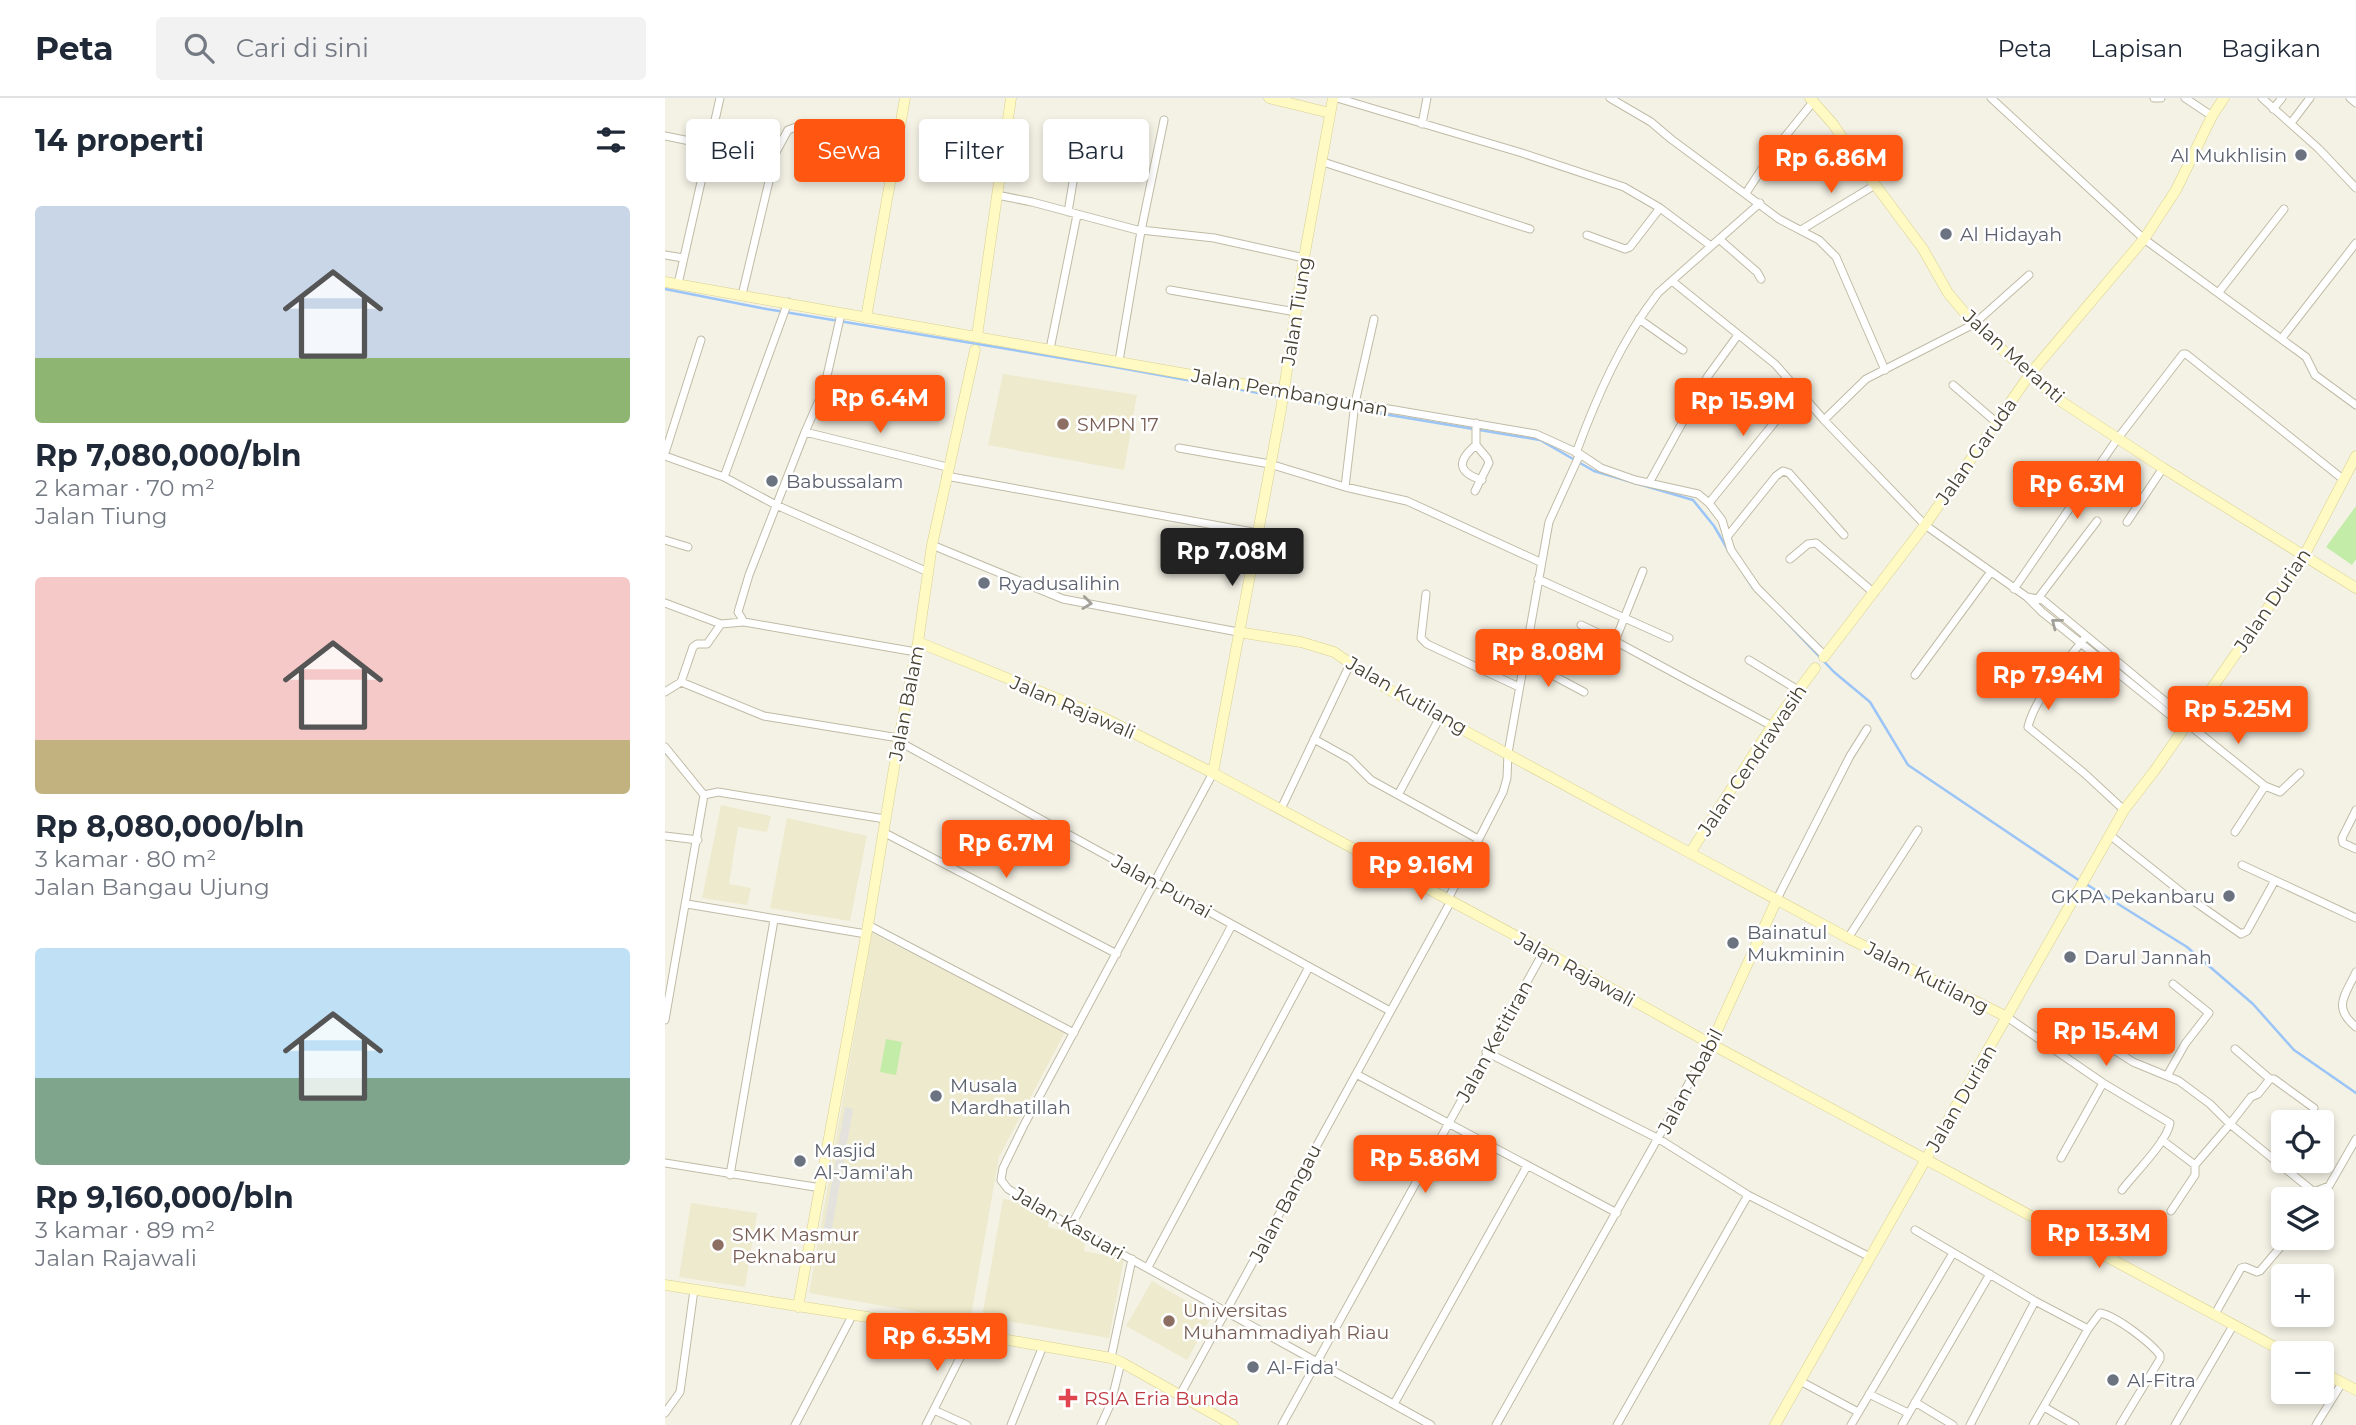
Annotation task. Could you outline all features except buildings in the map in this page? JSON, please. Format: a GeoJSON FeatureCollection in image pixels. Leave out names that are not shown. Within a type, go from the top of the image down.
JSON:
{"type":"FeatureCollection","features":[{"type":"Feature","properties":{"kind":"street"},"geometry":{"type":"LineString","coordinates":[[715,119],[720,98]]}},
{"type":"Feature","properties":{"kind":"street"},"geometry":{"type":"LineString","coordinates":[[866,318],[905,98]]}},
{"type":"Feature","properties":{"kind":"street","name":"Jalan Balam"},"geometry":{"type":"LineString","coordinates":[[798,1307],[867,929],[898,739],[917,647],[932,545],[975,350],[1011,98]]}},
{"type":"Feature","properties":{"kind":"street"},"geometry":{"type":"LineString","coordinates":[[1269,98],[1330,113]]}},
{"type":"Feature","properties":{"kind":"street"},"geometry":{"type":"LineString","coordinates":[[1335,98],[1523,153],[1624,187],[1660,208],[1711,246]]}},
{"type":"Feature","properties":{"kind":"street","name":"Jalan Tiung"},"geometry":{"type":"LineString","coordinates":[[1213,772],[1281,410],[1304,258],[1335,98]]}},
{"type":"Feature","properties":{"kind":"street"},"geometry":{"type":"LineString","coordinates":[[1422,124],[1427,98]]}},
{"type":"Feature","properties":{"kind":"street"},"geometry":{"type":"LineString","coordinates":[[1610,98],[1651,122],[1779,219],[1819,240],[1836,257],[1885,370]]}},
{"type":"Feature","properties":{"kind":"street"},"geometry":{"type":"LineString","coordinates":[[1991,98],[2144,239],[2307,356],[2315,375],[2356,405]]}},
{"type":"Feature","properties":{"kind":"street"},"geometry":{"type":"LineString","coordinates":[[2154,98],[2161,98]]}},
{"type":"Feature","properties":{"kind":"street"},"geometry":{"type":"LineString","coordinates":[[2185,98],[2212,116]]}},
{"type":"Feature","properties":{"kind":"street","name":"Jalan Garuda"},"geometry":{"type":"LineString","coordinates":[[1815,668],[1924,525],[2030,374],[2144,239],[2176,190],[2212,116],[2224,98]]}},
{"type":"Feature","properties":{"kind":"street"},"geometry":{"type":"LineString","coordinates":[[2262,98],[2319,149],[2356,188]]}},
{"type":"Feature","properties":{"kind":"street"},"geometry":{"type":"LineString","coordinates":[[2273,109],[2282,98]]}},
{"type":"Feature","properties":{"kind":"street"},"geometry":{"type":"LineString","coordinates":[[2291,123],[2310,98]]}},
{"type":"Feature","properties":{"kind":"street"},"geometry":{"type":"LineString","coordinates":[[2350,98],[2356,103]]}},
{"type":"Feature","properties":{"kind":"street"},"geometry":{"type":"LineString","coordinates":[[1746,193],[1812,100]]}},
{"type":"Feature","properties":{"kind":"street","name":"Jalan Meranti"},"geometry":{"type":"LineString","coordinates":[[1812,100],[1833,124],[1923,249],[1948,293],[1974,324],[2056,398],[2356,588]]}},
{"type":"Feature","properties":{"kind":"street"},"geometry":{"type":"LineString","coordinates":[[1119,361],[1141,230],[1164,120]]}},
{"type":"Feature","properties":{"kind":"street"},"geometry":{"type":"LineString","coordinates":[[780,145],[788,130],[794,128]]}},
{"type":"Feature","properties":{"kind":"street"},"geometry":{"type":"LineString","coordinates":[[665,136],[686,139]]}},
{"type":"Feature","properties":{"kind":"street"},"geometry":{"type":"LineString","coordinates":[[1323,162],[1530,229]]}},
{"type":"Feature","properties":{"kind":"street"},"geometry":{"type":"LineString","coordinates":[[678,284],[700,182]]}},
{"type":"Feature","properties":{"kind":"street"},"geometry":{"type":"LineString","coordinates":[[742,295],[769,182]]}},
{"type":"Feature","properties":{"kind":"street"},"geometry":{"type":"LineString","coordinates":[[1068,212],[1073,182]]}},
{"type":"Feature","properties":{"kind":"street"},"geometry":{"type":"LineString","coordinates":[[1801,230],[1875,185]]}},
{"type":"Feature","properties":{"kind":"street"},"geometry":{"type":"LineString","coordinates":[[997,195],[1141,230],[1214,239],[1304,258]]}},
{"type":"Feature","properties":{"kind":"street","name":"Jalan Bangau"},"geometry":{"type":"LineString","coordinates":[[1180,1395],[1450,900],[1503,792],[1540,562],[1549,522],[1573,472],[1598,399],[1618,354],[1658,293],[1760,203]]}},
{"type":"Feature","properties":{"kind":"street"},"geometry":{"type":"LineString","coordinates":[[1587,235],[1625,249],[1630,247],[1660,208]]}},
{"type":"Feature","properties":{"kind":"street"},"geometry":{"type":"LineString","coordinates":[[2219,292],[2284,209]]}},
{"type":"Feature","properties":{"kind":"street"},"geometry":{"type":"LineString","coordinates":[[1050,349],[1077,215]]}},
{"type":"Feature","properties":{"kind":"street"},"geometry":{"type":"LineString","coordinates":[[1719,239],[1757,272],[1761,279]]}},
{"type":"Feature","properties":{"kind":"street"},"geometry":{"type":"LineString","coordinates":[[2282,338],[2356,243]]}},
{"type":"Feature","properties":{"kind":"street"},"geometry":{"type":"LineString","coordinates":[[665,255],[683,258]]}},
{"type":"Feature","properties":{"kind":"street"},"geometry":{"type":"LineString","coordinates":[[1823,420],[1866,379],[1974,324],[2029,275]]}},
{"type":"Feature","properties":{"kind":"street"},"geometry":{"type":"LineString","coordinates":[[1672,281],[1775,365],[1823,420],[1924,525],[1990,573],[2036,601],[2180,723],[2187,724],[2265,786],[2280,792],[2300,773]]}},
{"type":"Feature","properties":{"kind":"street","name":"Jalan Pembangunan"},"geometry":{"type":"LineString","coordinates":[[665,282],[1119,361],[1283,393],[1536,434],[1601,468],[1649,483],[1693,491],[1709,503]]}},
{"type":"Feature","properties":{"kind":"street"},"geometry":{"type":"LineString","coordinates":[[1170,290],[1296,312]]}},
{"type":"Feature","properties":{"kind":"street"},"geometry":{"type":"LineString","coordinates":[[724,477],[788,303]]}},
{"type":"Feature","properties":{"kind":"street"},"geometry":{"type":"LineString","coordinates":[[744,622],[739,612],[742,597],[776,505],[824,389],[841,314]]}},
{"type":"Feature","properties":{"kind":"street","name":"Jalan Pembangunan"},"geometry":{"type":"LineString","coordinates":[[1345,487],[1354,405],[1374,318]]}},
{"type":"Feature","properties":{"kind":"street"},"geometry":{"type":"LineString","coordinates":[[1639,319],[1683,349]]}},
{"type":"Feature","properties":{"kind":"street"},"geometry":{"type":"LineString","coordinates":[[1649,483],[1708,376],[1738,335]]}},
{"type":"Feature","properties":{"kind":"street"},"geometry":{"type":"LineString","coordinates":[[701,340],[665,454],[724,477],[776,505],[928,572]]}},
{"type":"Feature","properties":{"kind":"street"},"geometry":{"type":"LineString","coordinates":[[2014,589],[2118,438],[2183,354],[2344,481]]}},
{"type":"Feature","properties":{"kind":"street"},"geometry":{"type":"LineString","coordinates":[[1953,384],[1996,422]]}},
{"type":"Feature","properties":{"kind":"street"},"geometry":{"type":"LineString","coordinates":[[1800,391],[1709,503],[1722,520],[1734,557],[1757,588],[1825,656]]}},
{"type":"Feature","properties":{"kind":"street"},"geometry":{"type":"LineString","coordinates":[[1475,491],[1489,463],[1476,441],[1476,425]]}},
{"type":"Feature","properties":{"kind":"street"},"geometry":{"type":"LineString","coordinates":[[805,432],[946,472],[1258,533]]}},
{"type":"Feature","properties":{"kind":"street"},"geometry":{"type":"LineString","coordinates":[[1476,441],[1464,455],[1462,465],[1465,472],[1482,480]]}},
{"type":"Feature","properties":{"kind":"street"},"geometry":{"type":"LineString","coordinates":[[1179,448],[1270,464],[1345,487],[1407,501],[1540,562]]}},
{"type":"Feature","properties":{"kind":"street","name":"Jalan Durian"},"geometry":{"type":"LineString","coordinates":[[1775,1425],[2112,836],[2124,810],[2304,556],[2356,456]]}},
{"type":"Feature","properties":{"kind":"street"},"geometry":{"type":"LineString","coordinates":[[2127,522],[2163,468]]}},
{"type":"Feature","properties":{"kind":"street"},"geometry":{"type":"LineString","coordinates":[[1727,537],[1776,476],[1783,471],[1789,473],[1845,535]]}},
{"type":"Feature","properties":{"kind":"street"},"geometry":{"type":"LineString","coordinates":[[2036,601],[2097,521]]}},
{"type":"Feature","properties":{"kind":"street"},"geometry":{"type":"LineString","coordinates":[[665,540],[688,547]]}},
{"type":"Feature","properties":{"kind":"street"},"geometry":{"type":"LineString","coordinates":[[1790,559],[1808,544],[1816,542],[1874,593]]}},
{"type":"Feature","properties":{"kind":"street","name":"Jalan Kutilang"},"geometry":{"type":"LineString","coordinates":[[932,545],[1063,599],[1312,645],[1334,652],[1387,688],[1440,717],[1848,938],[2007,1017]]}},
{"type":"Feature","properties":{"kind":"street"},"geometry":{"type":"LineString","coordinates":[[1615,641],[1643,571]]}},
{"type":"Feature","properties":{"kind":"street"},"geometry":{"type":"LineString","coordinates":[[1915,676],[1990,573]]}},
{"type":"Feature","properties":{"kind":"street"},"geometry":{"type":"LineString","coordinates":[[1538,579],[1669,638]]}},
{"type":"Feature","properties":{"kind":"street"},"geometry":{"type":"LineString","coordinates":[[1426,594],[1421,638],[1427,644],[1519,687]]}},
{"type":"Feature","properties":{"kind":"street"},"geometry":{"type":"LineString","coordinates":[[665,603],[721,624],[744,622],[917,647]]}},
{"type":"Feature","properties":{"kind":"street"},"geometry":{"type":"LineString","coordinates":[[665,692],[681,682],[693,647],[707,644],[721,624]]}},
{"type":"Feature","properties":{"kind":"street"},"geometry":{"type":"LineString","coordinates":[[1581,625],[1772,726]]}},
{"type":"Feature","properties":{"kind":"street"},"geometry":{"type":"LineString","coordinates":[[2084,639],[2041,696],[2030,714],[2028,727],[2124,810]]}},
{"type":"Feature","properties":{"kind":"street","name":"Jalan Rajawali"},"geometry":{"type":"LineString","coordinates":[[917,647],[1100,716],[1213,772],[1711,1044],[2271,1345]]}},
{"type":"Feature","properties":{"kind":"street"},"geometry":{"type":"LineString","coordinates":[[1749,660],[1798,690]]}},
{"type":"Feature","properties":{"kind":"street"},"geometry":{"type":"LineString","coordinates":[[1525,661],[1584,692]]}},
{"type":"Feature","properties":{"kind":"street"},"geometry":{"type":"LineString","coordinates":[[1282,810],[1351,662]]}},
{"type":"Feature","properties":{"kind":"street","name":"Jalan Cendrawasih"},"geometry":{"type":"LineString","coordinates":[[1691,853],[1772,726],[1815,668]]}},
{"type":"Feature","properties":{"kind":"street","name":"Jalan Punai"},"geometry":{"type":"LineString","coordinates":[[681,682],[764,716],[898,739],[1390,1011]]}},
{"type":"Feature","properties":{"kind":"street"},"geometry":{"type":"LineString","coordinates":[[1398,795],[1440,717]]}},
{"type":"Feature","properties":{"kind":"street","name":"Jalan Ababil"},"geometry":{"type":"LineString","coordinates":[[1496,1425],[1711,1044],[1777,899],[1850,756],[1867,729]]}},
{"type":"Feature","properties":{"kind":"street"},"geometry":{"type":"LineString","coordinates":[[1314,739],[1346,756],[1367,778],[1478,839]]}},
{"type":"Feature","properties":{"kind":"street"},"geometry":{"type":"LineString","coordinates":[[665,747],[704,795],[665,1020]]}},
{"type":"Feature","properties":{"kind":"street","name":"Jalan Kasuari"},"geometry":{"type":"LineString","coordinates":[[1213,772],[1024,1125],[1003,1168],[1001,1180],[1008,1189],[1071,1226],[1431,1425]]}},
{"type":"Feature","properties":{"kind":"street"},"geometry":{"type":"LineString","coordinates":[[2235,832],[2265,786]]}},
{"type":"Feature","properties":{"kind":"street"},"geometry":{"type":"LineString","coordinates":[[704,795],[718,792],[885,819]]}},
{"type":"Feature","properties":{"kind":"street"},"geometry":{"type":"LineString","coordinates":[[2356,810],[2342,838],[2343,843],[2356,849]]}},
{"type":"Feature","properties":{"kind":"street","name":"Jalan Kutilang"},"geometry":{"type":"LineString","coordinates":[[1848,938],[1918,830]]}},
{"type":"Feature","properties":{"kind":"street"},"geometry":{"type":"LineString","coordinates":[[883,832],[1117,954]]}},
{"type":"Feature","properties":{"kind":"street"},"geometry":{"type":"LineString","coordinates":[[665,836],[698,840]]}},
{"type":"Feature","properties":{"kind":"street"},"geometry":{"type":"LineString","coordinates":[[2112,836],[2185,895],[2242,934],[2247,931],[2274,882]]}},
{"type":"Feature","properties":{"kind":"street"},"geometry":{"type":"LineString","coordinates":[[2242,865],[2356,918]]}},
{"type":"Feature","properties":{"kind":"street"},"geometry":{"type":"LineString","coordinates":[[687,904],[775,919],[867,929],[1074,1033]]}},
{"type":"Feature","properties":{"kind":"street"},"geometry":{"type":"LineString","coordinates":[[730,1175],[775,919]]}},
{"type":"Feature","properties":{"kind":"street"},"geometry":{"type":"LineString","coordinates":[[1071,1226],[1232,925]]}},
{"type":"Feature","properties":{"kind":"street","name":"Jalan Ketitiran"},"geometry":{"type":"LineString","coordinates":[[1282,1425],[1544,951]]}},
{"type":"Feature","properties":{"kind":"street"},"geometry":{"type":"LineString","coordinates":[[1149,1267],[1309,967]]}},
{"type":"Feature","properties":{"kind":"street"},"geometry":{"type":"LineString","coordinates":[[2356,972],[2342,1002],[2344,1017],[2356,1027]]}},
{"type":"Feature","properties":{"kind":"street"},"geometry":{"type":"LineString","coordinates":[[2167,1076],[2185,1044],[2209,1013],[2173,984]]}},
{"type":"Feature","properties":{"kind":"street"},"geometry":{"type":"LineString","coordinates":[[2007,1017],[2103,1083],[2168,1122],[2169,1129],[2162,1140],[2122,1190]]}},
{"type":"Feature","properties":{"kind":"street"},"geometry":{"type":"LineString","coordinates":[[2097,1040],[2133,1062],[2167,1076],[2210,1104],[2304,1187]]}},
{"type":"Feature","properties":{"kind":"street"},"geometry":{"type":"LineString","coordinates":[[2235,1049],[2270,1079],[2274,1079],[2314,1108]]}},
{"type":"Feature","properties":{"kind":"street"},"geometry":{"type":"LineString","coordinates":[[1486,1052],[1659,1139],[1748,1195],[1870,1257]]}},
{"type":"Feature","properties":{"kind":"street"},"geometry":{"type":"LineString","coordinates":[[1356,1074],[1617,1213]]}},
{"type":"Feature","properties":{"kind":"street"},"geometry":{"type":"LineString","coordinates":[[2171,1211],[2195,1175],[2195,1165],[2251,1097],[2258,1094],[2270,1079]]}},
{"type":"Feature","properties":{"kind":"street"},"geometry":{"type":"LineString","coordinates":[[2061,1158],[2103,1083]]}},
{"type":"Feature","properties":{"kind":"street"},"geometry":{"type":"LineString","coordinates":[[2327,1187],[2356,1139]]}},
{"type":"Feature","properties":{"kind":"street"},"geometry":{"type":"LineString","coordinates":[[2162,1140],[2195,1165]]}},
{"type":"Feature","properties":{"kind":"street"},"geometry":{"type":"LineString","coordinates":[[665,1163],[821,1188]]}},
{"type":"Feature","properties":{"kind":"street"},"geometry":{"type":"LineString","coordinates":[[1394,1404],[1527,1166]]}},
{"type":"Feature","properties":{"kind":"street"},"geometry":{"type":"LineString","coordinates":[[1617,1425],[1748,1195]]}},
{"type":"Feature","properties":{"kind":"street"},"geometry":{"type":"LineString","coordinates":[[1915,1230],[2088,1329]]}},
{"type":"Feature","properties":{"kind":"street"},"geometry":{"type":"LineString","coordinates":[[2215,1314],[2241,1268],[2260,1271],[2278,1250]]}},
{"type":"Feature","properties":{"kind":"street"},"geometry":{"type":"LineString","coordinates":[[1851,1425],[1953,1253]]}},
{"type":"Feature","properties":{"kind":"street"},"geometry":{"type":"LineString","coordinates":[[1101,1425],[1111,1403],[1132,1259]]}},
{"type":"Feature","properties":{"kind":"street"},"geometry":{"type":"LineString","coordinates":[[1902,1425],[1990,1274]]}},
{"type":"Feature","properties":{"kind":"street"},"geometry":{"type":"LineString","coordinates":[[665,1285],[1116,1360],[1233,1425]]}},
{"type":"Feature","properties":{"kind":"street"},"geometry":{"type":"LineString","coordinates":[[665,1413],[680,1392],[694,1290]]}},
{"type":"Feature","properties":{"kind":"street"},"geometry":{"type":"LineString","coordinates":[[1970,1425],[2035,1301]]}},
{"type":"Feature","properties":{"kind":"street"},"geometry":{"type":"LineString","coordinates":[[2033,1425],[2099,1313],[2122,1324],[2159,1355],[2160,1359],[2120,1425]]}},
{"type":"Feature","properties":{"kind":"street"},"geometry":{"type":"LineString","coordinates":[[795,1425],[852,1316]]}},
{"type":"Feature","properties":{"kind":"street"},"geometry":{"type":"LineString","coordinates":[[2177,1424],[2234,1324]]}},
{"type":"Feature","properties":{"kind":"street"},"geometry":{"type":"LineString","coordinates":[[926,1425],[972,1334]]}},
{"type":"Feature","properties":{"kind":"street"},"geometry":{"type":"LineString","coordinates":[[1011,1425],[1043,1346]]}},
{"type":"Feature","properties":{"kind":"street"},"geometry":{"type":"LineString","coordinates":[[2316,1425],[2351,1385],[2334,1377]]}},
{"type":"Feature","properties":{"kind":"street"},"geometry":{"type":"LineString","coordinates":[[1800,1381],[1859,1412]]}},
{"type":"Feature","properties":{"kind":"street"},"geometry":{"type":"LineString","coordinates":[[1869,1394],[1908,1413]]}},
{"type":"Feature","properties":{"kind":"street"},"geometry":{"type":"LineString","coordinates":[[1915,1402],[1953,1425]]}},
{"type":"Feature","properties":{"kind":"street"},"geometry":{"type":"LineString","coordinates":[[2044,1407],[2075,1425]]}},
{"type":"Feature","properties":{"kind":"street"},"geometry":{"type":"LineString","coordinates":[[934,1410],[967,1425]]}},
{"type":"Feature","properties":{"kind":"shaded area","name":"SMPN 17"},"geometry":{"type":"Polygon","coordinates":[[[1003,374],[1137,395],[1124,470],[988,445],[1003,374]]]}},
{"type":"Feature","properties":{"kind":"shaded area"},"geometry":{"type":"Polygon","coordinates":[[[721,805],[771,816],[767,832],[738,827],[729,884],[751,888],[747,905],[702,898],[721,805]]]}},
{"type":"Feature","properties":{"kind":"shaded area"},"geometry":{"type":"Polygon","coordinates":[[[787,818],[867,836],[850,921],[770,908],[787,818]]]}},
{"type":"Feature","properties":{"kind":"shaded area"},"geometry":{"type":"Polygon","coordinates":[[[872,933],[1065,1032],[999,1157],[970,1321],[809,1293],[872,933]]]}},
{"type":"Feature","properties":{"kind":"shaded area"},"geometry":{"type":"Polygon","coordinates":[[[845,1107],[853,1109],[830,1240],[822,1239],[845,1107]]]}},
{"type":"Feature","properties":{"kind":"shaded area"},"geometry":{"type":"Polygon","coordinates":[[[1003,1199],[1036,1204],[1049,1215],[1048,1227],[1086,1236],[1084,1251],[1124,1259],[1109,1338],[982,1317],[1003,1199]]]}},
{"type":"Feature","properties":{"kind":"shaded area","name":"SMK Masmur Peknabaru"},"geometry":{"type":"Polygon","coordinates":[[[691,1203],[757,1213],[745,1287],[679,1277],[691,1203]]]}},
{"type":"Feature","properties":{"kind":"shaded area","name":"Universitas Muhammadiyah Riau"},"geometry":{"type":"Polygon","coordinates":[[[1152,1281],[1212,1316],[1187,1360],[1126,1326],[1152,1281]]]}},
{"type":"Feature","properties":{"kind":"green space"},"geometry":{"type":"Polygon","coordinates":[[[2356,506],[2356,559],[2352,565],[2326,547],[2356,506]]]}},
{"type":"Feature","properties":{"kind":"green space"},"geometry":{"type":"Polygon","coordinates":[[[886,1039],[902,1042],[896,1075],[880,1072],[886,1039]]]}},
{"type":"Feature","properties":{"kind":"waterway"},"geometry":{"type":"LineString","coordinates":[[665,289],[761,308],[1280,397]]}},
{"type":"Feature","properties":{"kind":"waterway"},"geometry":{"type":"LineString","coordinates":[[1287,398],[1540,440],[1594,471],[1693,500],[1714,526],[1728,550]]}},
{"type":"Feature","properties":{"kind":"waterway"},"geometry":{"type":"LineString","coordinates":[[1745,576],[1753,588]]}},
{"type":"Feature","properties":{"kind":"waterway"},"geometry":{"type":"LineString","coordinates":[[1775,610],[1834,672],[1870,702],[1908,765],[2080,881]]}},
{"type":"Feature","properties":{"kind":"waterway"},"geometry":{"type":"LineString","coordinates":[[2086,884],[2187,947],[2253,1004],[2294,1050],[2356,1093]]}},
{"type":"Feature","properties":{"kind":"place","name":"Al Mukhlisin"},"geometry":{"type":"Point","coordinates":[2301,155]}},
{"type":"Feature","properties":{"kind":"place","name":"Al Hidayah"},"geometry":{"type":"Point","coordinates":[1946,234]}},
{"type":"Feature","properties":{"kind":"place","name":"SMPN 17"},"geometry":{"type":"Point","coordinates":[1063,424]}},
{"type":"Feature","properties":{"kind":"place","name":"Babussalam"},"geometry":{"type":"Point","coordinates":[772,481]}},
{"type":"Feature","properties":{"kind":"place","name":"Ryadusalihin"},"geometry":{"type":"Point","coordinates":[984,583]}},
{"type":"Feature","properties":{"kind":"place","name":"GKPA Pekanbaru"},"geometry":{"type":"Point","coordinates":[2229,896]}},
{"type":"Feature","properties":{"kind":"place","name":"Bainatul Mukminin"},"geometry":{"type":"Point","coordinates":[1733,943]}},
{"type":"Feature","properties":{"kind":"place","name":"Darul Jannah"},"geometry":{"type":"Point","coordinates":[2070,957]}},
{"type":"Feature","properties":{"kind":"place","name":"Musala Mardhatillah"},"geometry":{"type":"Point","coordinates":[936,1096]}},
{"type":"Feature","properties":{"kind":"place","name":"Masjid Al-Jami'ah"},"geometry":{"type":"Point","coordinates":[800,1161]}},
{"type":"Feature","properties":{"kind":"place","name":"SMK Masmur Peknabaru"},"geometry":{"type":"Point","coordinates":[718,1245]}},
{"type":"Feature","properties":{"kind":"place","name":"Universitas Muhammadiyah Riau"},"geometry":{"type":"Point","coordinates":[1169,1321]}},
{"type":"Feature","properties":{"kind":"place","name":"Al-Fida'"},"geometry":{"type":"Point","coordinates":[1253,1367]}},
{"type":"Feature","properties":{"kind":"place","name":"Al-Fitra"},"geometry":{"type":"Point","coordinates":[2113,1380]}},
{"type":"Feature","properties":{"kind":"place","name":"RSIA Eria Bunda"},"geometry":{"type":"Point","coordinates":[1068,1398]}}]}
